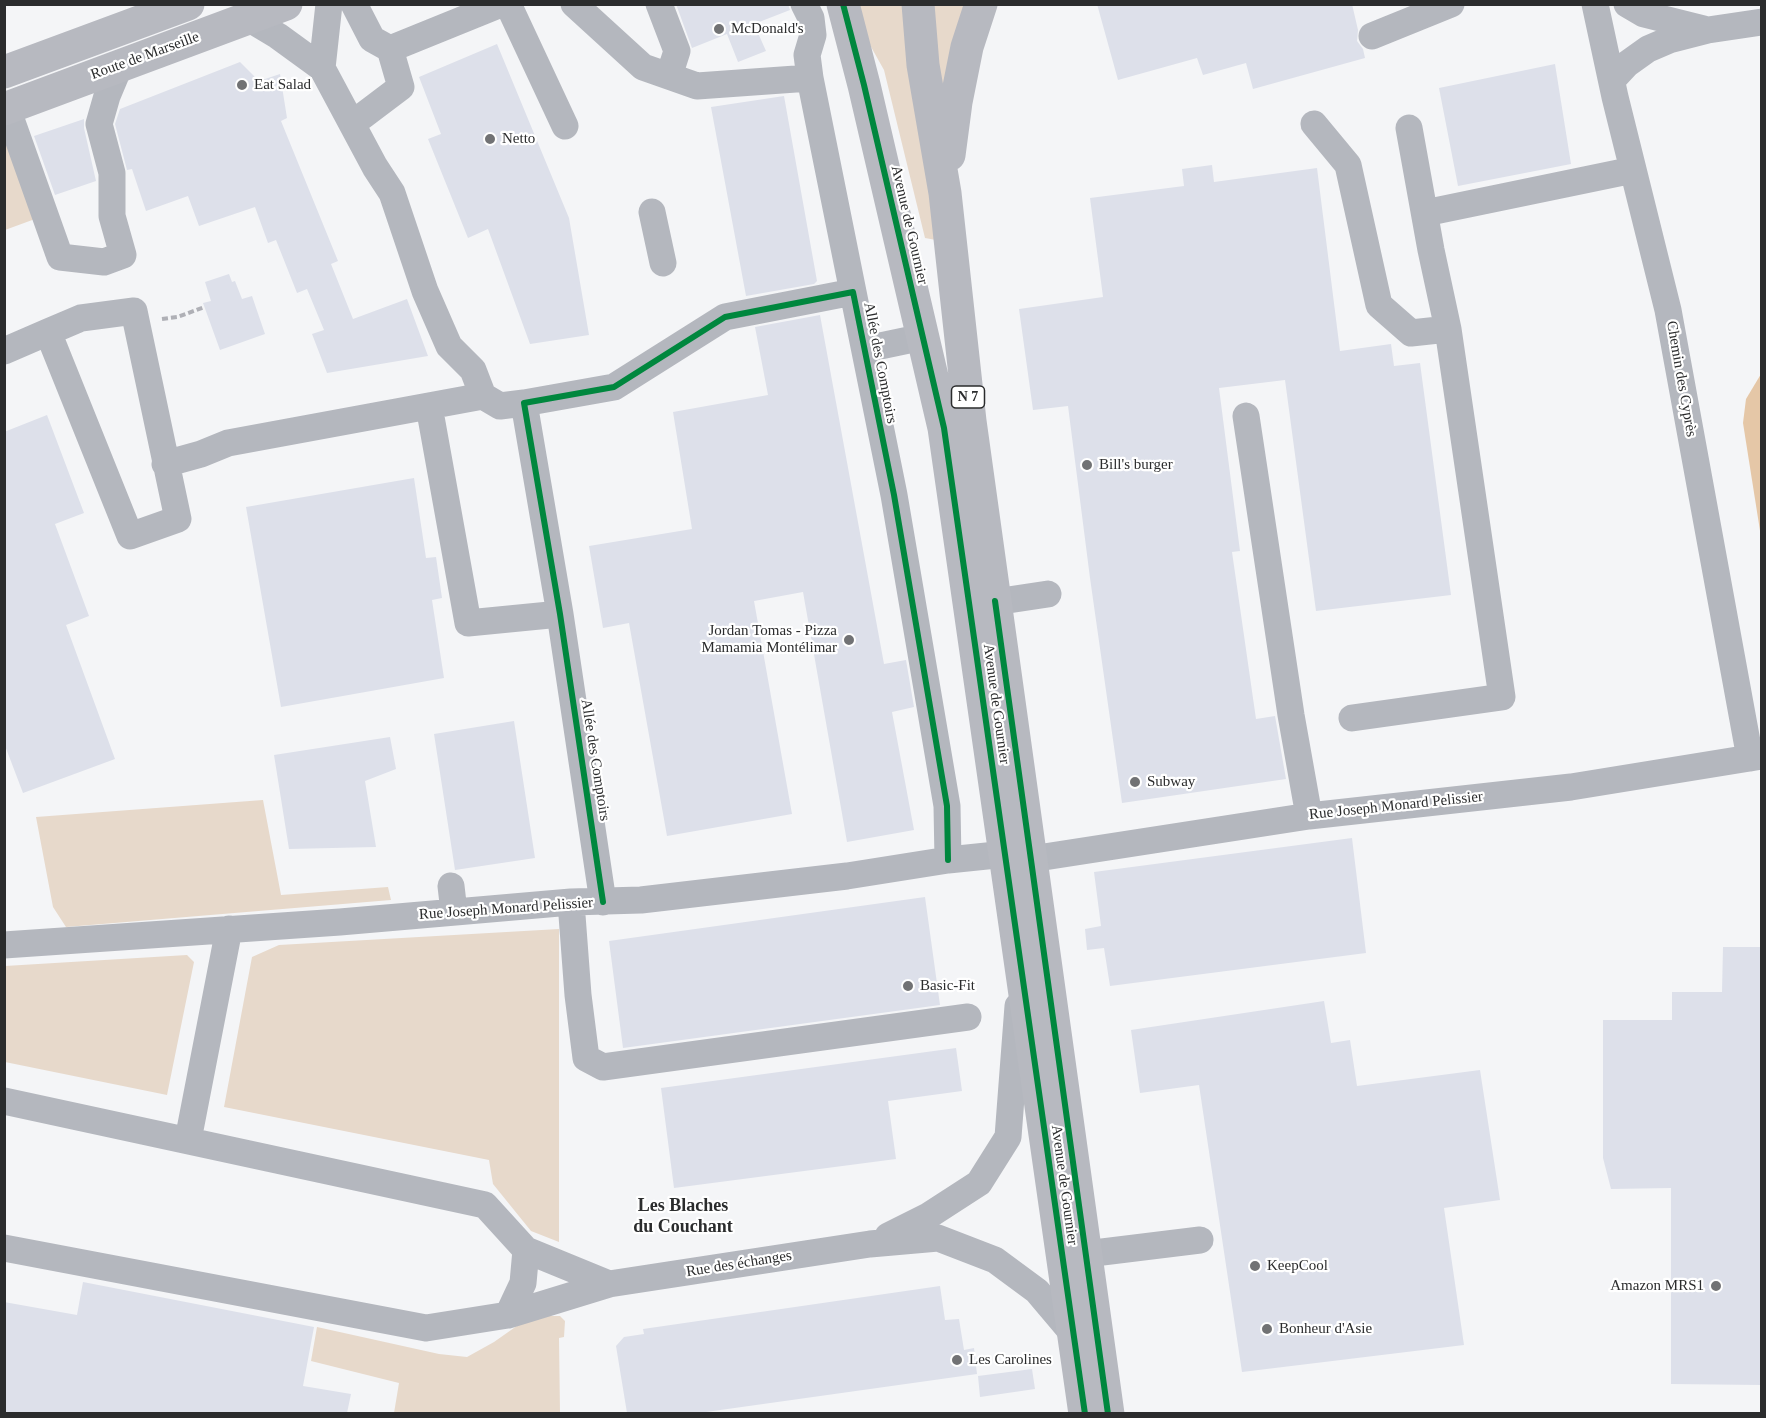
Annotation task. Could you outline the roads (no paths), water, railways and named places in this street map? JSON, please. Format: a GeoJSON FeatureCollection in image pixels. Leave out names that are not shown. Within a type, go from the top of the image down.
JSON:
{"type":"FeatureCollection","features":[{"type":"Feature","properties":{"kind":"main road"},"geometry":{"type":"LineString","coordinates":[[4,72],[188,4]]}},
{"type":"Feature","properties":{"kind":"main road","name":"Route de Marseille"},"geometry":{"type":"LineString","coordinates":[[6,108],[286,4]]}},
{"type":"Feature","properties":{"kind":"main road","name":"Avenue de Gournier"},"geometry":{"type":"LineString","coordinates":[[843,4],[923,337],[983,603]]}},
{"type":"Feature","properties":{"kind":"main road","name":"Avenue de Gournier"},"geometry":{"type":"LineString","coordinates":[[918,4],[923,65],[945,193],[954,271],[970,422],[983,603],[1018,856],[1086,1254],[1108,1413]]}},
{"type":"Feature","properties":{"kind":"main road","name":"N 7"},"geometry":{"type":"LineString","coordinates":[[945,193],[956,102],[967,47],[981,4]]}},
{"type":"Feature","properties":{"kind":"main road"},"geometry":{"type":"LineString","coordinates":[[864,85],[880,102],[918,247],[936,268],[954,271]]}},
{"type":"Feature","properties":{"kind":"main road","name":"Avenue de Gournier"},"geometry":{"type":"LineString","coordinates":[[1018,856],[1021,963],[1085,1413]]}},
{"type":"Feature","properties":{"kind":"street"},"geometry":{"type":"LineString","coordinates":[[322,68],[329,4]]}},
{"type":"Feature","properties":{"kind":"street"},"geometry":{"type":"LineString","coordinates":[[352,124],[401,87],[390,49],[372,39],[354,4]]}},
{"type":"Feature","properties":{"kind":"street"},"geometry":{"type":"LineString","coordinates":[[390,49],[501,4]]}},
{"type":"Feature","properties":{"kind":"street"},"geometry":{"type":"LineString","coordinates":[[508,4],[565,126]]}},
{"type":"Feature","properties":{"kind":"street"},"geometry":{"type":"LineString","coordinates":[[574,4],[643,67],[697,86],[810,78]]}},
{"type":"Feature","properties":{"kind":"street"},"geometry":{"type":"LineString","coordinates":[[659,4],[677,51],[669,76]]}},
{"type":"Feature","properties":{"kind":"street"},"geometry":{"type":"LineString","coordinates":[[804,4],[811,18],[813,35],[807,55],[810,78],[853,291]]}},
{"type":"Feature","properties":{"kind":"street"},"geometry":{"type":"LineString","coordinates":[[1372,36],[1451,4]]}},
{"type":"Feature","properties":{"kind":"street","name":"Chemin des Cyprès"},"geometry":{"type":"LineString","coordinates":[[1595,4],[1668,310],[1756,757]]}},
{"type":"Feature","properties":{"kind":"street"},"geometry":{"type":"LineString","coordinates":[[1627,4],[1644,14],[1708,30]]}},
{"type":"Feature","properties":{"kind":"street"},"geometry":{"type":"LineString","coordinates":[[248,18],[278,36],[322,68],[392,193],[425,291],[449,346],[473,370],[483,396],[500,406],[524,403]]}},
{"type":"Feature","properties":{"kind":"street"},"geometry":{"type":"LineString","coordinates":[[1612,80],[1627,64],[1648,49],[1669,40],[1708,30],[1761,22]]}},
{"type":"Feature","properties":{"kind":"street"},"geometry":{"type":"LineString","coordinates":[[6,108],[60,257],[104,262],[123,255],[112,216],[112,173],[99,124],[107,96],[120,65]]}},
{"type":"Feature","properties":{"kind":"street"},"geometry":{"type":"LineString","coordinates":[[1314,124],[1348,165],[1379,305],[1412,333],[1448,329]]}},
{"type":"Feature","properties":{"kind":"street"},"geometry":{"type":"LineString","coordinates":[[1352,718],[1502,697],[1448,329],[1409,128]]}},
{"type":"Feature","properties":{"kind":"street"},"geometry":{"type":"LineString","coordinates":[[1425,213],[1633,170]]}},
{"type":"Feature","properties":{"kind":"street"},"geometry":{"type":"LineString","coordinates":[[652,212],[663,263]]}},
{"type":"Feature","properties":{"kind":"street","name":"Allée des Comptoirs"},"geometry":{"type":"LineString","coordinates":[[603,902],[560,614],[524,403],[614,387],[725,317],[853,291],[894,495],[947,806],[948,860]]}},
{"type":"Feature","properties":{"kind":"street"},"geometry":{"type":"LineString","coordinates":[[4,351],[48,332],[81,318],[134,311],[178,519],[130,536],[48,332]]}},
{"type":"Feature","properties":{"kind":"street"},"geometry":{"type":"LineString","coordinates":[[866,349],[923,337]]}},
{"type":"Feature","properties":{"kind":"street"},"geometry":{"type":"LineString","coordinates":[[165,464],[201,454],[228,443],[483,396]]}},
{"type":"Feature","properties":{"kind":"street"},"geometry":{"type":"LineString","coordinates":[[429,406],[468,623],[560,614]]}},
{"type":"Feature","properties":{"kind":"street"},"geometry":{"type":"LineString","coordinates":[[1246,416],[1291,715],[1309,816]]}},
{"type":"Feature","properties":{"kind":"street"},"geometry":{"type":"LineString","coordinates":[[983,603],[1048,594]]}},
{"type":"Feature","properties":{"kind":"street","name":"Rue Joseph Monard Pelissier"},"geometry":{"type":"LineString","coordinates":[[4,945],[229,929],[452,899],[571,902],[641,900],[847,876],[948,860],[1018,856],[1309,816],[1571,787],[1756,757]]}},
{"type":"Feature","properties":{"kind":"street"},"geometry":{"type":"LineString","coordinates":[[571,902],[578,994],[586,1058],[603,1067],[968,1017]]}},
{"type":"Feature","properties":{"kind":"street"},"geometry":{"type":"LineString","coordinates":[[188,1140],[229,929]]}},
{"type":"Feature","properties":{"kind":"street"},"geometry":{"type":"LineString","coordinates":[[870,1244],[928,1216],[979,1183],[1008,1137],[1021,963]]}},
{"type":"Feature","properties":{"kind":"street"},"geometry":{"type":"LineString","coordinates":[[4,1101],[485,1205],[526,1250],[609,1284]]}},
{"type":"Feature","properties":{"kind":"street"},"geometry":{"type":"LineString","coordinates":[[870,1244],[938,1238],[995,1260],[1037,1291],[1075,1336]]}},
{"type":"Feature","properties":{"kind":"street"},"geometry":{"type":"LineString","coordinates":[[1086,1254],[1200,1240]]}},
{"type":"Feature","properties":{"kind":"street","name":"Rue des échanges"},"geometry":{"type":"LineString","coordinates":[[4,1248],[426,1328],[508,1315],[609,1284],[870,1244]]}},
{"type":"Feature","properties":{"kind":"street"},"geometry":{"type":"LineString","coordinates":[[508,1315],[523,1283],[526,1250]]}},
{"type":"Feature","properties":{"kind":"place","name":"McDonald's"},"geometry":{"type":"Point","coordinates":[719,29]}},
{"type":"Feature","properties":{"kind":"place","name":"Eat Salad"},"geometry":{"type":"Point","coordinates":[242,85]}},
{"type":"Feature","properties":{"kind":"place","name":"Netto"},"geometry":{"type":"Point","coordinates":[490,139]}},
{"type":"Feature","properties":{"kind":"place","name":"Bill's burger"},"geometry":{"type":"Point","coordinates":[1087,465]}},
{"type":"Feature","properties":{"kind":"place","name":"Jordan Tomas - Pizza Mamamia Montélimar"},"geometry":{"type":"Point","coordinates":[849,640]}},
{"type":"Feature","properties":{"kind":"place","name":"Subway"},"geometry":{"type":"Point","coordinates":[1135,782]}},
{"type":"Feature","properties":{"kind":"place","name":"Basic-Fit"},"geometry":{"type":"Point","coordinates":[908,986]}},
{"type":"Feature","properties":{"kind":"place","name":"KeepCool"},"geometry":{"type":"Point","coordinates":[1255,1266]}},
{"type":"Feature","properties":{"kind":"place","name":"Amazon MRS1"},"geometry":{"type":"Point","coordinates":[1716,1286]}},
{"type":"Feature","properties":{"kind":"place","name":"Bonheur d'Asie"},"geometry":{"type":"Point","coordinates":[1267,1329]}},
{"type":"Feature","properties":{"kind":"place","name":"Les Carolines"},"geometry":{"type":"Point","coordinates":[957,1360]}},
{"type":"Feature","properties":{"kind":"district","name":"Les Blaches du Couchant"},"geometry":{"type":"Point","coordinates":[683,1216]}}]}
